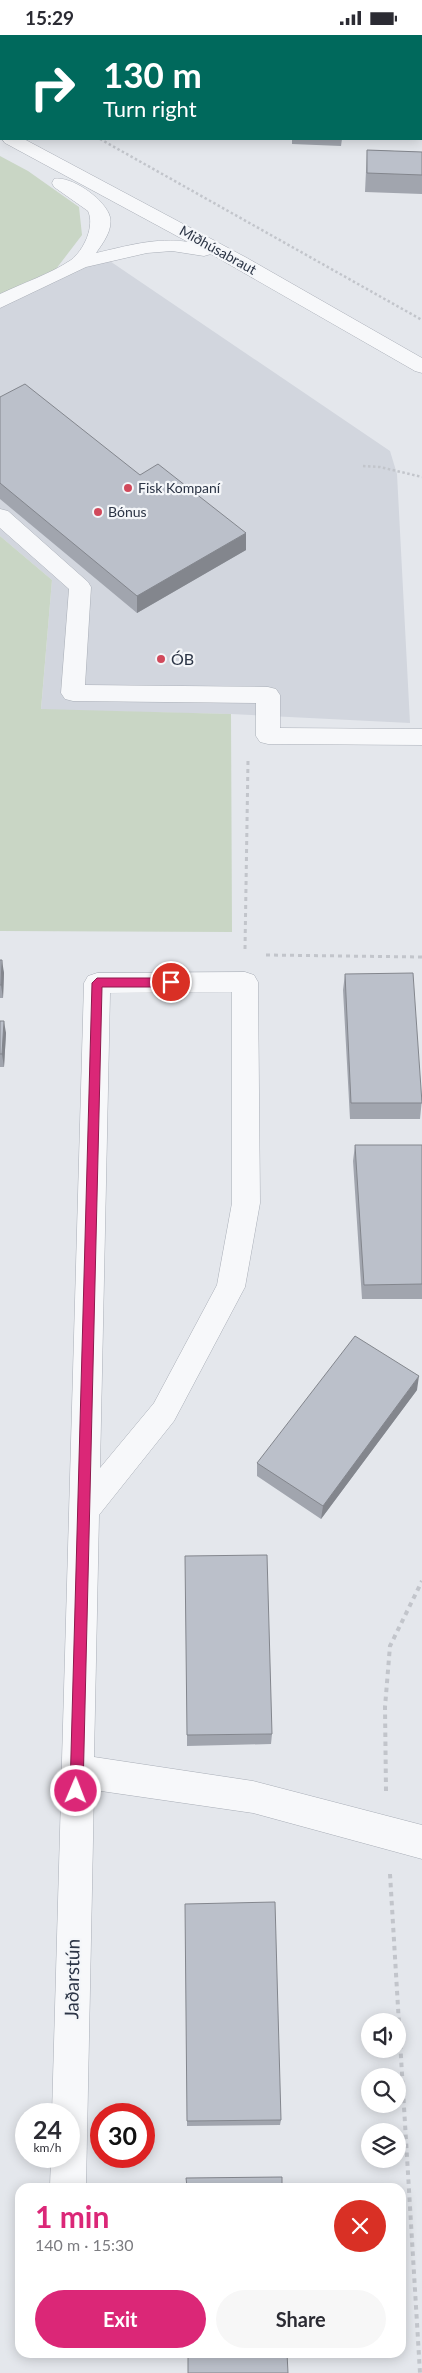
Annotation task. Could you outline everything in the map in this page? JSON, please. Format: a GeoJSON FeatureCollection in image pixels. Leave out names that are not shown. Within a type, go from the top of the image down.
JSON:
{"type":"FeatureCollection","features":[{"type":"Feature","properties":{"kind":"street","name":"Miðhúsabraut"},"geometry":{"type":"LineString","coordinates":[[13,140],[240,262],[422,367]]}},
{"type":"Feature","properties":{"kind":"street","name":"Miðhúsabraut"},"geometry":{"type":"LineString","coordinates":[[46,140],[413,341]]}},
{"type":"Feature","properties":{"kind":"street"},"geometry":{"type":"LineString","coordinates":[[0,142],[38,170],[84,197],[98,211],[102,226],[96,241],[78,263]]}},
{"type":"Feature","properties":{"kind":"street"},"geometry":{"type":"LineString","coordinates":[[0,302],[78,263],[147,247],[172,245],[199,249],[240,262]]}},
{"type":"Feature","properties":{"kind":"street"},"geometry":{"type":"LineString","coordinates":[[0,516],[80,587],[73,693],[268,695],[268,736],[422,737]]}},
{"type":"Feature","properties":{"kind":"street"},"geometry":{"type":"LineString","coordinates":[[84,1511],[164,1413],[231,1287],[246,1203],[244,982]]}},
{"type":"Feature","properties":{"kind":"street","name":"Jaðarstún"},"geometry":{"type":"LineString","coordinates":[[68,2183],[97,983],[244,982]]}},
{"type":"Feature","properties":{"kind":"street"},"geometry":{"type":"LineString","coordinates":[[77,1771],[253,1797],[422,1842]]}},
{"type":"Feature","properties":{"kind":"path"},"geometry":{"type":"LineString","coordinates":[[102,140],[422,320]]}},
{"type":"Feature","properties":{"kind":"path"},"geometry":{"type":"LineString","coordinates":[[363,467],[380,467],[422,477]]}},
{"type":"Feature","properties":{"kind":"path"},"geometry":{"type":"LineString","coordinates":[[244,982],[248,735],[268,736]]}},
{"type":"Feature","properties":{"kind":"path"},"geometry":{"type":"LineString","coordinates":[[245,955],[422,957]]}},
{"type":"Feature","properties":{"kind":"path"},"geometry":{"type":"LineString","coordinates":[[420,2373],[387,1833],[385,1707],[390,1646],[422,1581]]}},
{"type":"Feature","properties":{"kind":"shaded area"},"geometry":{"type":"Polygon","coordinates":[[[95,251],[390,451],[397,474],[410,723],[231,714],[41,710],[52,580],[0,536],[0,294],[95,251]]]}},
{"type":"Feature","properties":{"kind":"green space"},"geometry":{"type":"Polygon","coordinates":[[[0,156],[28,171],[79,207],[82,235],[56,269],[0,294],[0,156]]]}},
{"type":"Feature","properties":{"kind":"green space"},"geometry":{"type":"Polygon","coordinates":[[[0,536],[52,580],[41,709],[231,714],[232,932],[0,931],[0,536]]]}},
{"type":"Feature","properties":{"kind":"building"},"geometry":{"type":"Polygon","coordinates":[[[367,150],[422,152],[422,175],[367,173],[367,150]]]}},
{"type":"Feature","properties":{"kind":"building"},"geometry":{"type":"Polygon","coordinates":[[[25,384],[140,475],[158,464],[246,533],[137,596],[0,483],[0,397],[25,384]]]}},
{"type":"Feature","properties":{"kind":"building"},"geometry":{"type":"Polygon","coordinates":[[[0,960],[2,960],[1,985],[0,985],[0,960]]]}},
{"type":"Feature","properties":{"kind":"building"},"geometry":{"type":"Polygon","coordinates":[[[413,973],[422,1103],[351,1103],[345,974],[413,973]]]}},
{"type":"Feature","properties":{"kind":"building"},"geometry":{"type":"Polygon","coordinates":[[[0,1021],[4,1021],[2,1054],[0,1054],[0,1021]]]}},
{"type":"Feature","properties":{"kind":"building"},"geometry":{"type":"Polygon","coordinates":[[[355,1145],[422,1145],[422,1284],[364,1285],[355,1145]]]}},
{"type":"Feature","properties":{"kind":"building"},"geometry":{"type":"Polygon","coordinates":[[[355,1336],[419,1376],[323,1506],[257,1463],[355,1336]]]}},
{"type":"Feature","properties":{"kind":"building"},"geometry":{"type":"Polygon","coordinates":[[[267,1555],[272,1734],[187,1735],[185,1556],[267,1555]]]}},
{"type":"Feature","properties":{"kind":"building"},"geometry":{"type":"Polygon","coordinates":[[[275,1902],[281,2120],[187,2121],[185,1904],[275,1902]]]}},
{"type":"Feature","properties":{"kind":"building"},"geometry":{"type":"Polygon","coordinates":[[[282,2177],[282,2183],[187,2183],[186,2178],[282,2177]]]}},
{"type":"Feature","properties":{"kind":"building"},"geometry":{"type":"Polygon","coordinates":[[[188,2358],[287,2358],[288,2373],[188,2373],[188,2358]]]}},
{"type":"Feature","properties":{"kind":"place","name":"Fisk Kompaní"},"geometry":{"type":"Point","coordinates":[128,488]}},
{"type":"Feature","properties":{"kind":"place","name":"Bónus"},"geometry":{"type":"Point","coordinates":[98,512]}},
{"type":"Feature","properties":{"kind":"place","name":"ÓB"},"geometry":{"type":"Point","coordinates":[161,659]}},
{"type":"Feature","properties":{"kind":"route"},"geometry":{"type":"LineString","coordinates":[[76,1791],[97,983],[171,982]]}}]}
